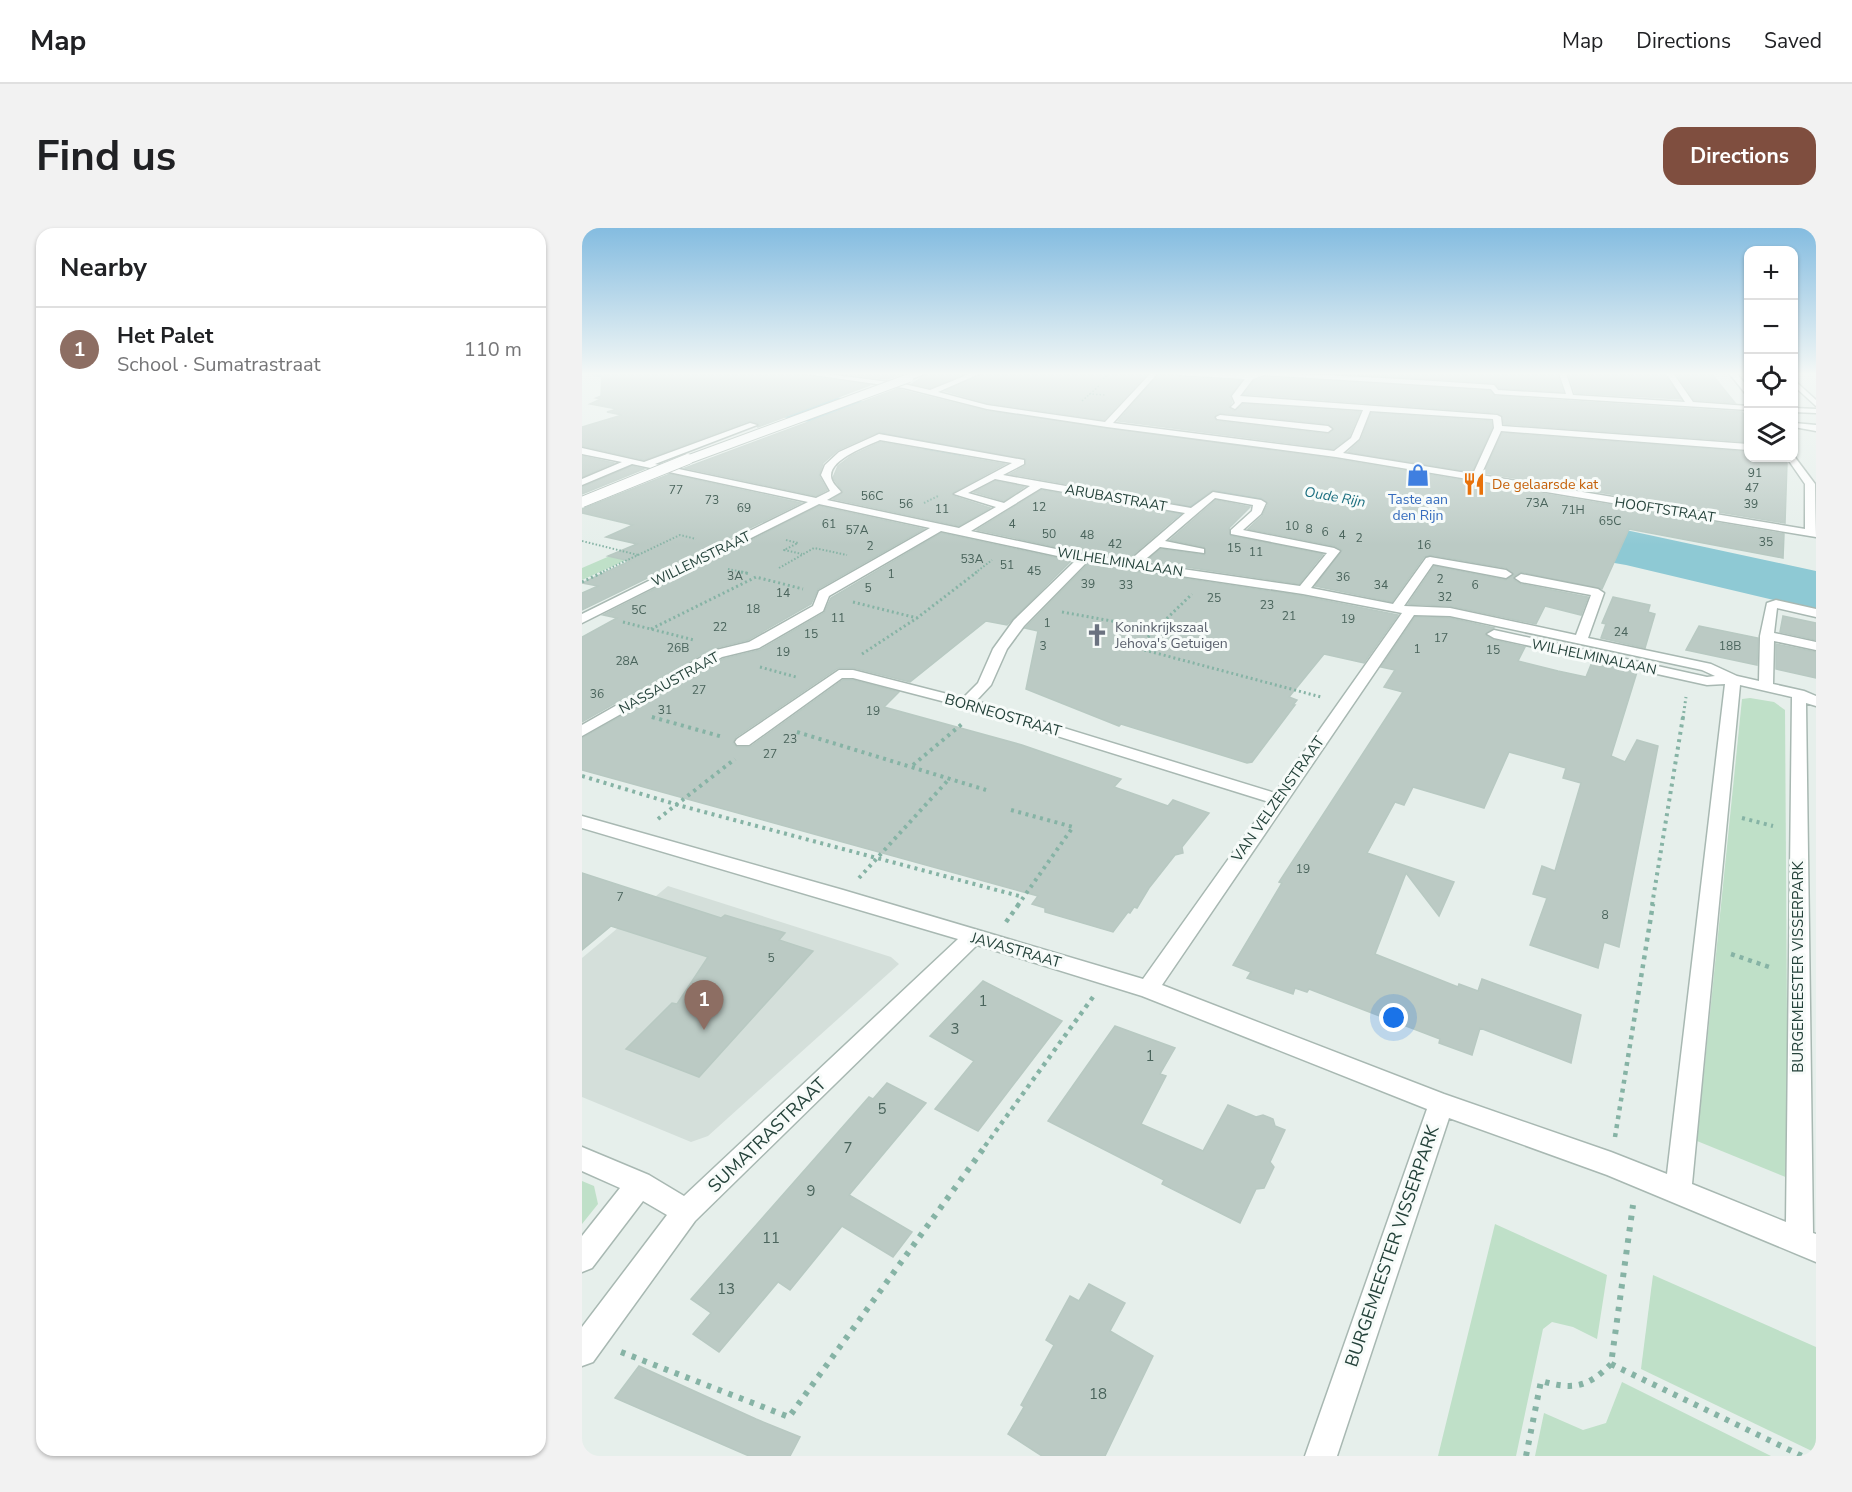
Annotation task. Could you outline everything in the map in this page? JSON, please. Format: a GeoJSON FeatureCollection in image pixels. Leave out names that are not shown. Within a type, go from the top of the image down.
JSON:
{"type":"FeatureCollection","features":[{"type":"Feature","properties":{"kind":"street"},"geometry":{"type":"LineString","coordinates":[[646,464],[738,430]]}},
{"type":"Feature","properties":{"kind":"street"},"geometry":{"type":"LineString","coordinates":[[582,502],[766,430]]}},
{"type":"Feature","properties":{"kind":"street","name":"HOOFTSTRAAT"},"geometry":{"type":"LineString","coordinates":[[1171,430],[1203,433],[1336,454],[1813,533]]}},
{"type":"Feature","properties":{"kind":"street"},"geometry":{"type":"LineString","coordinates":[[1336,454],[1355,439],[1358,430]]}},
{"type":"Feature","properties":{"kind":"street"},"geometry":{"type":"LineString","coordinates":[[1476,477],[1496,433],[1744,447]]}},
{"type":"Feature","properties":{"kind":"street"},"geometry":{"type":"LineString","coordinates":[[821,502],[836,492],[829,484],[828,467],[842,454],[879,437],[1021,462],[959,494],[1005,506]]}},
{"type":"Feature","properties":{"kind":"street","name":"WILHELMINALAAN"},"geometry":{"type":"LineString","coordinates":[[582,451],[1084,558],[1303,590],[1409,610],[1450,612],[1707,667],[1733,679],[1810,697]]}},
{"type":"Feature","properties":{"kind":"street"},"geometry":{"type":"LineString","coordinates":[[582,482],[633,461]]}},
{"type":"Feature","properties":{"kind":"street"},"geometry":{"type":"LineString","coordinates":[[1795,462],[1809,484],[1813,533]]}},
{"type":"Feature","properties":{"kind":"street","name":"ARUBASTRAAT"},"geometry":{"type":"LineString","coordinates":[[995,476],[1193,511]]}},
{"type":"Feature","properties":{"kind":"street"},"geometry":{"type":"LineString","coordinates":[[959,533],[1039,485]]}},
{"type":"Feature","properties":{"kind":"street"},"geometry":{"type":"LineString","coordinates":[[1130,566],[1158,543],[1163,535],[1213,495],[1261,503],[1257,507],[1257,512],[1235,532],[1334,551],[1303,590]]}},
{"type":"Feature","properties":{"kind":"street","name":"WILLEMSTRAAT"},"geometry":{"type":"LineString","coordinates":[[587,617],[726,545],[821,502]]}},
{"type":"Feature","properties":{"kind":"street","name":"NASSAUSTRAAT"},"geometry":{"type":"LineString","coordinates":[[582,731],[717,654],[754,645],[819,608],[823,594],[938,528]]}},
{"type":"Feature","properties":{"kind":"street"},"geometry":{"type":"LineString","coordinates":[[1158,543],[1200,551]]}},
{"type":"Feature","properties":{"kind":"street"},"geometry":{"type":"LineString","coordinates":[[1418,556],[1506,574]]}},
{"type":"Feature","properties":{"kind":"street"},"geometry":{"type":"LineString","coordinates":[[974,705],[1000,649],[1019,623],[1084,558]]}},
{"type":"Feature","properties":{"kind":"street","name":"VAN VELZENSTRAAT"},"geometry":{"type":"LineString","coordinates":[[1148,989],[1409,610],[1430,560]]}},
{"type":"Feature","properties":{"kind":"street","name":"WILHELMINALAAN"},"geometry":{"type":"LineString","coordinates":[[1521,578],[1598,593],[1581,640]]}},
{"type":"Feature","properties":{"kind":"street"},"geometry":{"type":"LineString","coordinates":[[1766,686],[1767,636],[1771,606],[1776,604],[1816,613]]}},
{"type":"Feature","properties":{"kind":"street","name":"WILHELMINALAAN"},"geometry":{"type":"LineString","coordinates":[[1409,610],[1443,623],[1689,678],[1707,681],[1733,679]]}},
{"type":"Feature","properties":{"kind":"street"},"geometry":{"type":"LineString","coordinates":[[1767,636],[1816,646]]}},
{"type":"Feature","properties":{"kind":"street"},"geometry":{"type":"LineString","coordinates":[[743,742],[839,674]]}},
{"type":"Feature","properties":{"kind":"street","name":"BORNEOSTRAAT"},"geometry":{"type":"LineString","coordinates":[[839,674],[852,674],[974,705],[1278,799]]}},
{"type":"Feature","properties":{"kind":"street"},"geometry":{"type":"LineString","coordinates":[[1678,1192],[1733,679]]}},
{"type":"Feature","properties":{"kind":"street","name":"BURGEMEESTER VISSERPARK"},"geometry":{"type":"LineString","coordinates":[[1321,1456],[1441,1104],[1611,1164],[1808,1244],[1798,977],[1798,833],[1810,697]]}},
{"type":"Feature","properties":{"kind":"street","name":"JAVASTRAAT"},"geometry":{"type":"LineString","coordinates":[[582,822],[843,897],[1148,989],[1441,1104]]}},
{"type":"Feature","properties":{"kind":"street","name":"SUMATRASTRAAT"},"geometry":{"type":"LineString","coordinates":[[586,1345],[686,1212],[982,940]]}},
{"type":"Feature","properties":{"kind":"street"},"geometry":{"type":"LineString","coordinates":[[582,1159],[640,1184],[686,1212]]}},
{"type":"Feature","properties":{"kind":"street"},"geometry":{"type":"LineString","coordinates":[[582,1258],[640,1184]]}},
{"type":"Feature","properties":{"kind":"path"},"geometry":{"type":"LineString","coordinates":[[582,582],[680,535],[699,540]]}},
{"type":"Feature","properties":{"kind":"path"},"geometry":{"type":"LineString","coordinates":[[582,541],[639,555]]}},
{"type":"Feature","properties":{"kind":"path"},"geometry":{"type":"LineString","coordinates":[[839,674],[844,667],[917,618],[1012,544]]}},
{"type":"Feature","properties":{"kind":"path"},"geometry":{"type":"LineString","coordinates":[[779,568],[814,548],[879,562]]}},
{"type":"Feature","properties":{"kind":"path"},"geometry":{"type":"LineString","coordinates":[[1211,576],[1137,648],[1345,704]]}},
{"type":"Feature","properties":{"kind":"path"},"geometry":{"type":"LineString","coordinates":[[651,629],[756,577],[917,618]]}},
{"type":"Feature","properties":{"kind":"path"},"geometry":{"type":"LineString","coordinates":[[1034,607],[1156,629]]}},
{"type":"Feature","properties":{"kind":"path"},"geometry":{"type":"LineString","coordinates":[[587,617],[651,629],[697,641]]}},
{"type":"Feature","properties":{"kind":"path"},"geometry":{"type":"LineString","coordinates":[[1611,1164],[1689,678]]}},
{"type":"Feature","properties":{"kind":"path"},"geometry":{"type":"LineString","coordinates":[[912,766],[974,705]]}},
{"type":"Feature","properties":{"kind":"path"},"geometry":{"type":"LineString","coordinates":[[623,708],[706,734],[746,742],[748,748],[678,805],[634,837]]}},
{"type":"Feature","properties":{"kind":"path"},"geometry":{"type":"LineString","coordinates":[[769,723],[817,740],[912,766],[986,790]]}},
{"type":"Feature","properties":{"kind":"path"},"geometry":{"type":"LineString","coordinates":[[582,776],[678,805],[1023,897]]}},
{"type":"Feature","properties":{"kind":"path"},"geometry":{"type":"LineString","coordinates":[[843,897],[950,778]]}},
{"type":"Feature","properties":{"kind":"path"},"geometry":{"type":"LineString","coordinates":[[982,940],[1023,897],[1073,827],[1011,810]]}},
{"type":"Feature","properties":{"kind":"path"},"geometry":{"type":"LineString","coordinates":[[1719,812],[1798,833]]}},
{"type":"Feature","properties":{"kind":"path"},"geometry":{"type":"LineString","coordinates":[[1705,945],[1798,977]]}},
{"type":"Feature","properties":{"kind":"path"},"geometry":{"type":"LineString","coordinates":[[586,1345],[789,1417],[1107,977]]}},
{"type":"Feature","properties":{"kind":"path"},"geometry":{"type":"LineString","coordinates":[[1526,1456],[1541,1381],[1560,1387],[1580,1387],[1596,1380],[1611,1364],[1637,1174]]}},
{"type":"Feature","properties":{"kind":"path"},"geometry":{"type":"LineString","coordinates":[[1611,1364],[1802,1456]]}},
{"type":"Feature","properties":{"kind":"shaded area"},"geometry":{"type":"Polygon","coordinates":[[[668,886],[891,957],[899,964],[708,1136],[691,1142],[582,1097],[582,958],[668,886]]]}},
{"type":"Feature","properties":{"kind":"green space"},"geometry":{"type":"Polygon","coordinates":[[[619,552],[635,556],[582,580],[582,568],[619,552]]]}},
{"type":"Feature","properties":{"kind":"green space"},"geometry":{"type":"Polygon","coordinates":[[[1742,699],[1774,702],[1785,710],[1788,1178],[1697,1141],[1742,699]]]}},
{"type":"Feature","properties":{"kind":"green space"},"geometry":{"type":"Polygon","coordinates":[[[582,1181],[594,1186],[598,1204],[582,1224],[582,1181]]]}},
{"type":"Feature","properties":{"kind":"green space"},"geometry":{"type":"Polygon","coordinates":[[[1495,1224],[1607,1275],[1597,1339],[1573,1327],[1552,1322],[1543,1329],[1516,1456],[1438,1456],[1495,1224]]]}},
{"type":"Feature","properties":{"kind":"green space"},"geometry":{"type":"Polygon","coordinates":[[[1653,1275],[1816,1347],[1816,1453],[1641,1369],[1653,1275]]]}},
{"type":"Feature","properties":{"kind":"green space"},"geometry":{"type":"Polygon","coordinates":[[[1622,1382],[1771,1456],[1535,1456],[1544,1413],[1583,1430],[1606,1423],[1622,1382]]]}},
{"type":"Feature","properties":{"kind":"water","name":"Oude Rijn"},"geometry":{"type":"Polygon","coordinates":[[[854,430],[1036,430],[1598,524],[1816,571],[1816,610],[1626,565],[1209,493],[1154,535],[1048,515],[1082,494],[1171,509],[1195,491],[950,448],[945,451],[962,455],[908,480],[907,453],[919,449],[944,447],[854,430]]]}},
{"type":"Feature","properties":{"kind":"building"},"geometry":{"type":"Polygon","coordinates":[[[582,430],[724,430],[644,460],[582,446],[582,430]]]}},
{"type":"Feature","properties":{"kind":"building"},"geometry":{"type":"Polygon","coordinates":[[[786,430],[1127,430],[1336,459],[1784,534],[1783,558],[1629,529],[1602,589],[1521,572],[1514,576],[1514,580],[1521,584],[1588,597],[1581,615],[1545,606],[1536,624],[1450,606],[1408,604],[1434,566],[1506,580],[1514,575],[1506,568],[1430,555],[1424,557],[1392,602],[1315,586],[1342,550],[1334,546],[1248,529],[1262,516],[1268,504],[1261,498],[1213,490],[1190,506],[1010,474],[1025,466],[1026,459],[879,432],[838,450],[823,463],[819,476],[827,490],[816,496],[685,468],[786,430]]]}},
{"type":"Feature","properties":{"kind":"building"},"geometry":{"type":"Polygon","coordinates":[[[1189,430],[1296,430],[1328,434],[1332,430],[1352,430],[1349,437],[1333,449],[1189,430]]]}},
{"type":"Feature","properties":{"kind":"building"},"geometry":{"type":"Polygon","coordinates":[[[1365,430],[1491,430],[1472,472],[1348,452],[1361,440],[1365,430]]]}},
{"type":"Feature","properties":{"kind":"building"},"geometry":{"type":"Polygon","coordinates":[[[1590,430],[1744,430],[1744,442],[1590,430]]]}},
{"type":"Feature","properties":{"kind":"building"},"geometry":{"type":"Polygon","coordinates":[[[1502,433],[1744,452],[1744,462],[1787,462],[1785,523],[1484,473],[1502,433]]]}},
{"type":"Feature","properties":{"kind":"building"},"geometry":{"type":"Polygon","coordinates":[[[880,442],[1005,464],[952,493],[953,496],[990,508],[959,526],[833,499],[843,492],[833,478],[838,466],[851,456],[880,442]]]}},
{"type":"Feature","properties":{"kind":"building"},"geometry":{"type":"Polygon","coordinates":[[[582,456],[614,463],[582,477],[582,456]]]}},
{"type":"Feature","properties":{"kind":"building"},"geometry":{"type":"Polygon","coordinates":[[[632,466],[644,469],[582,494],[582,487],[632,466]]]}},
{"type":"Feature","properties":{"kind":"building"},"geometry":{"type":"Polygon","coordinates":[[[670,474],[801,503],[582,610],[582,593],[598,586],[582,583],[630,561],[608,556],[637,544],[606,537],[633,525],[582,513],[582,509],[670,474]]]}},
{"type":"Feature","properties":{"kind":"building"},"geometry":{"type":"Polygon","coordinates":[[[995,481],[1024,487],[1004,501],[974,492],[995,481]]]}},
{"type":"Feature","properties":{"kind":"building"},"geometry":{"type":"Polygon","coordinates":[[[1041,490],[1180,514],[1128,559],[1084,553],[977,530],[1041,490]]]}},
{"type":"Feature","properties":{"kind":"building"},"geometry":{"type":"Polygon","coordinates":[[[1216,500],[1250,507],[1229,528],[1231,536],[1323,554],[1299,584],[1146,561],[1161,549],[1205,555],[1204,547],[1170,540],[1216,500]]]}},
{"type":"Feature","properties":{"kind":"building"},"geometry":{"type":"Polygon","coordinates":[[[819,506],[924,529],[818,589],[811,604],[748,640],[711,649],[582,722],[582,637],[617,618],[603,615],[819,506]]]}},
{"type":"Feature","properties":{"kind":"building"},"geometry":{"type":"Polygon","coordinates":[[[941,533],[1071,561],[1007,625],[986,621],[910,682],[854,668],[838,668],[736,737],[733,743],[737,747],[750,747],[843,680],[853,680],[899,692],[884,707],[1022,745],[1121,779],[1114,787],[1168,806],[1173,800],[1209,813],[1182,847],[1183,853],[1175,855],[1149,888],[1137,908],[1134,907],[1130,913],[1128,912],[1113,932],[1045,912],[1045,908],[1032,904],[1038,896],[582,770],[582,738],[723,659],[760,650],[824,613],[831,598],[941,533]]]}},
{"type":"Feature","properties":{"kind":"building"},"geometry":{"type":"Polygon","coordinates":[[[1088,564],[1303,596],[1398,615],[1364,663],[1324,654],[1289,697],[1297,700],[1293,705],[1295,705],[1252,762],[1247,763],[1121,724],[1119,726],[1026,689],[1038,631],[1025,628],[1088,564]]]}},
{"type":"Feature","properties":{"kind":"building"},"geometry":{"type":"Polygon","coordinates":[[[1613,597],[1650,605],[1648,612],[1655,614],[1645,648],[1601,638],[1606,624],[1602,623],[1613,597]]]}},
{"type":"Feature","properties":{"kind":"building"},"geometry":{"type":"Polygon","coordinates":[[[1783,616],[1816,623],[1816,640],[1780,632],[1783,616]]]}},
{"type":"Feature","properties":{"kind":"building"},"geometry":{"type":"Polygon","coordinates":[[[1415,617],[1450,618],[1494,628],[1485,635],[1494,640],[1525,647],[1518,661],[1558,671],[1586,677],[1592,662],[1637,672],[1611,756],[1625,762],[1637,740],[1658,746],[1619,947],[1604,942],[1598,968],[1530,945],[1547,898],[1533,894],[1542,866],[1555,871],[1581,783],[1563,778],[1566,768],[1509,752],[1484,808],[1413,787],[1404,805],[1395,802],[1367,853],[1454,882],[1439,916],[1406,873],[1375,954],[1458,987],[1459,984],[1478,991],[1482,979],[1581,1015],[1571,1063],[1480,1028],[1472,1055],[1439,1043],[1440,1039],[1309,989],[1307,992],[1295,988],[1293,994],[1247,978],[1251,972],[1233,965],[1282,883],[1279,882],[1403,692],[1384,687],[1395,670],[1381,667],[1415,617]]]}},
{"type":"Feature","properties":{"kind":"building"},"geometry":{"type":"Polygon","coordinates":[[[1699,626],[1758,638],[1757,665],[1686,650],[1699,626]]]}},
{"type":"Feature","properties":{"kind":"building"},"geometry":{"type":"Polygon","coordinates":[[[1776,644],[1816,652],[1816,678],[1776,669],[1776,644]]]}},
{"type":"Feature","properties":{"kind":"building"},"geometry":{"type":"Polygon","coordinates":[[[582,873],[721,918],[725,915],[785,933],[779,940],[813,951],[699,1077],[626,1049],[672,1003],[677,1004],[708,957],[611,926],[582,950],[582,873]]]}},
{"type":"Feature","properties":{"kind":"building"},"geometry":{"type":"Polygon","coordinates":[[[983,981],[1062,1021],[978,1131],[935,1109],[974,1061],[930,1036],[983,981]]]}},
{"type":"Feature","properties":{"kind":"building"},"geometry":{"type":"Polygon","coordinates":[[[1115,1026],[1175,1048],[1160,1074],[1166,1076],[1141,1124],[1203,1151],[1228,1105],[1256,1117],[1263,1115],[1273,1119],[1275,1126],[1285,1130],[1270,1162],[1274,1167],[1264,1188],[1256,1189],[1240,1223],[1162,1184],[1164,1180],[1048,1121],[1115,1026]]]}},
{"type":"Feature","properties":{"kind":"building"},"geometry":{"type":"Polygon","coordinates":[[[887,1083],[926,1103],[849,1195],[912,1232],[893,1257],[842,1226],[790,1290],[778,1282],[719,1352],[693,1334],[711,1313],[691,1299],[869,1097],[873,1099],[887,1083]]]}},
{"type":"Feature","properties":{"kind":"building"},"geometry":{"type":"Polygon","coordinates":[[[1089,1284],[1125,1303],[1110,1331],[1153,1356],[1105,1456],[1042,1456],[1008,1434],[1024,1407],[1021,1405],[1054,1345],[1046,1340],[1070,1296],[1079,1301],[1089,1284]]]}},
{"type":"Feature","properties":{"kind":"building"},"geometry":{"type":"Polygon","coordinates":[[[639,1366],[800,1437],[790,1456],[749,1456],[615,1398],[639,1366]]]}},
{"type":"Feature","properties":{"kind":"place","name":"Taste aan den Rijn"},"geometry":{"type":"Point","coordinates":[1418,475]}},
{"type":"Feature","properties":{"kind":"place","name":"De gelaarsde kat"},"geometry":{"type":"Point","coordinates":[1474,484]}},
{"type":"Feature","properties":{"kind":"place","name":"Koninkrijkszaal Jehova's Getuigen"},"geometry":{"type":"Point","coordinates":[1097,635]}},
{"type":"Feature","properties":{"kind":"place","name":"Het Palet"},"geometry":{"type":"Point","coordinates":[704,1030]}}]}
